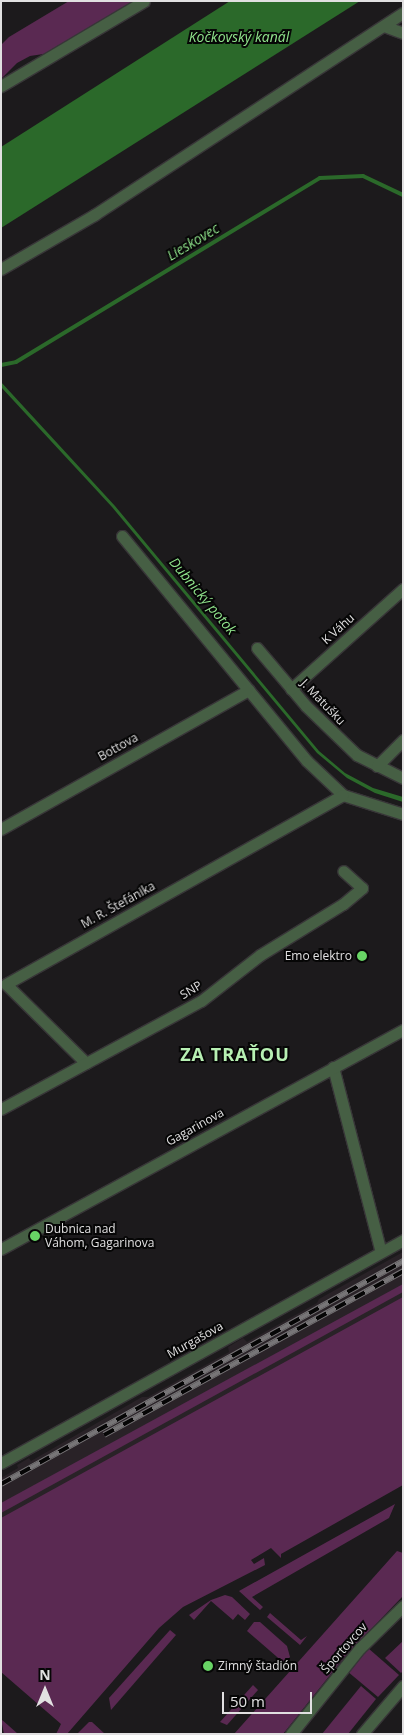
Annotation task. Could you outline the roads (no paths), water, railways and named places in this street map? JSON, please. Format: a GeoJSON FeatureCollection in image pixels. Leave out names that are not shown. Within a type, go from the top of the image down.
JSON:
{"type":"FeatureCollection","features":[{"type":"Feature","properties":{"kind":"street"},"geometry":{"type":"LineString","coordinates":[[1,86],[144,1]]}},
{"type":"Feature","properties":{"kind":"street"},"geometry":{"type":"LineString","coordinates":[[1,269],[94,215],[403,13]]}},
{"type":"Feature","properties":{"kind":"street"},"geometry":{"type":"LineString","coordinates":[[384,26],[403,33]]}},
{"type":"Feature","properties":{"kind":"street"},"geometry":{"type":"LineString","coordinates":[[122,536],[307,761],[343,795],[403,814]]}},
{"type":"Feature","properties":{"kind":"street","name":"K Váhu"},"geometry":{"type":"LineString","coordinates":[[291,689],[403,589]]}},
{"type":"Feature","properties":{"kind":"street","name":"J. Matušku"},"geometry":{"type":"LineString","coordinates":[[257,648],[291,689],[357,754],[403,778]]}},
{"type":"Feature","properties":{"kind":"street","name":"Bottova"},"geometry":{"type":"LineString","coordinates":[[1,829],[249,690]]}},
{"type":"Feature","properties":{"kind":"street"},"geometry":{"type":"LineString","coordinates":[[377,766],[403,740]]}},
{"type":"Feature","properties":{"kind":"street","name":"M. R. Štefánika"},"geometry":{"type":"LineString","coordinates":[[86,1063],[4,981],[343,795]]}},
{"type":"Feature","properties":{"kind":"street","name":"SNP"},"geometry":{"type":"LineString","coordinates":[[1,1109],[201,1001],[260,955],[344,904],[362,888],[344,871]]}},
{"type":"Feature","properties":{"kind":"street","name":"Gagarinova"},"geometry":{"type":"LineString","coordinates":[[1,1249],[403,1030]]}},
{"type":"Feature","properties":{"kind":"street"},"geometry":{"type":"LineString","coordinates":[[333,1067],[381,1252]]}},
{"type":"Feature","properties":{"kind":"street","name":"Murgašova"},"geometry":{"type":"LineString","coordinates":[[1,1463],[403,1240]]}},
{"type":"Feature","properties":{"kind":"street","name":"Športovcov"},"geometry":{"type":"LineString","coordinates":[[291,1734],[360,1648],[403,1606]]}},
{"type":"Feature","properties":{"kind":"street"},"geometry":{"type":"LineString","coordinates":[[362,1734],[403,1686]]}},
{"type":"Feature","properties":{"kind":"water","name":"Kočkovský kanál"},"geometry":{"type":"Polygon","coordinates":[[[230,1],[360,1],[1,228],[1,147],[230,1]]]}},
{"type":"Feature","properties":{"kind":"water"},"geometry":{"type":"Polygon","coordinates":[[[1,382],[115,506],[319,751],[345,773],[373,788],[403,797],[403,802],[375,793],[347,778],[317,753],[112,507],[1,387],[1,382]]]}},
{"type":"Feature","properties":{"kind":"waterway","name":"Lieskovec"},"geometry":{"type":"LineString","coordinates":[[1,365],[16,362],[320,178],[363,176],[403,195]]}},
{"type":"Feature","properties":{"kind":"railway"},"geometry":{"type":"LineString","coordinates":[[1,1484],[403,1261]]}},
{"type":"Feature","properties":{"kind":"railway"},"geometry":{"type":"LineString","coordinates":[[104,1435],[403,1271]]}},
{"type":"Feature","properties":{"kind":"place","name":"Emo elektro"},"geometry":{"type":"Point","coordinates":[362,956]}},
{"type":"Feature","properties":{"kind":"place","name":"Dubnica nad Váhom, Gagarinova"},"geometry":{"type":"Point","coordinates":[35,1236]}},
{"type":"Feature","properties":{"kind":"place","name":"Zimný štadión"},"geometry":{"type":"Point","coordinates":[208,1666]}},
{"type":"Feature","properties":{"kind":"district","name":"ZA TRAŤOU"},"geometry":{"type":"Point","coordinates":[235,1054]}},
{"type":"Feature","properties":{"kind":"water label","name":"Dubnický potok"},"geometry":{"type":"Point","coordinates":[203,596]}}]}
